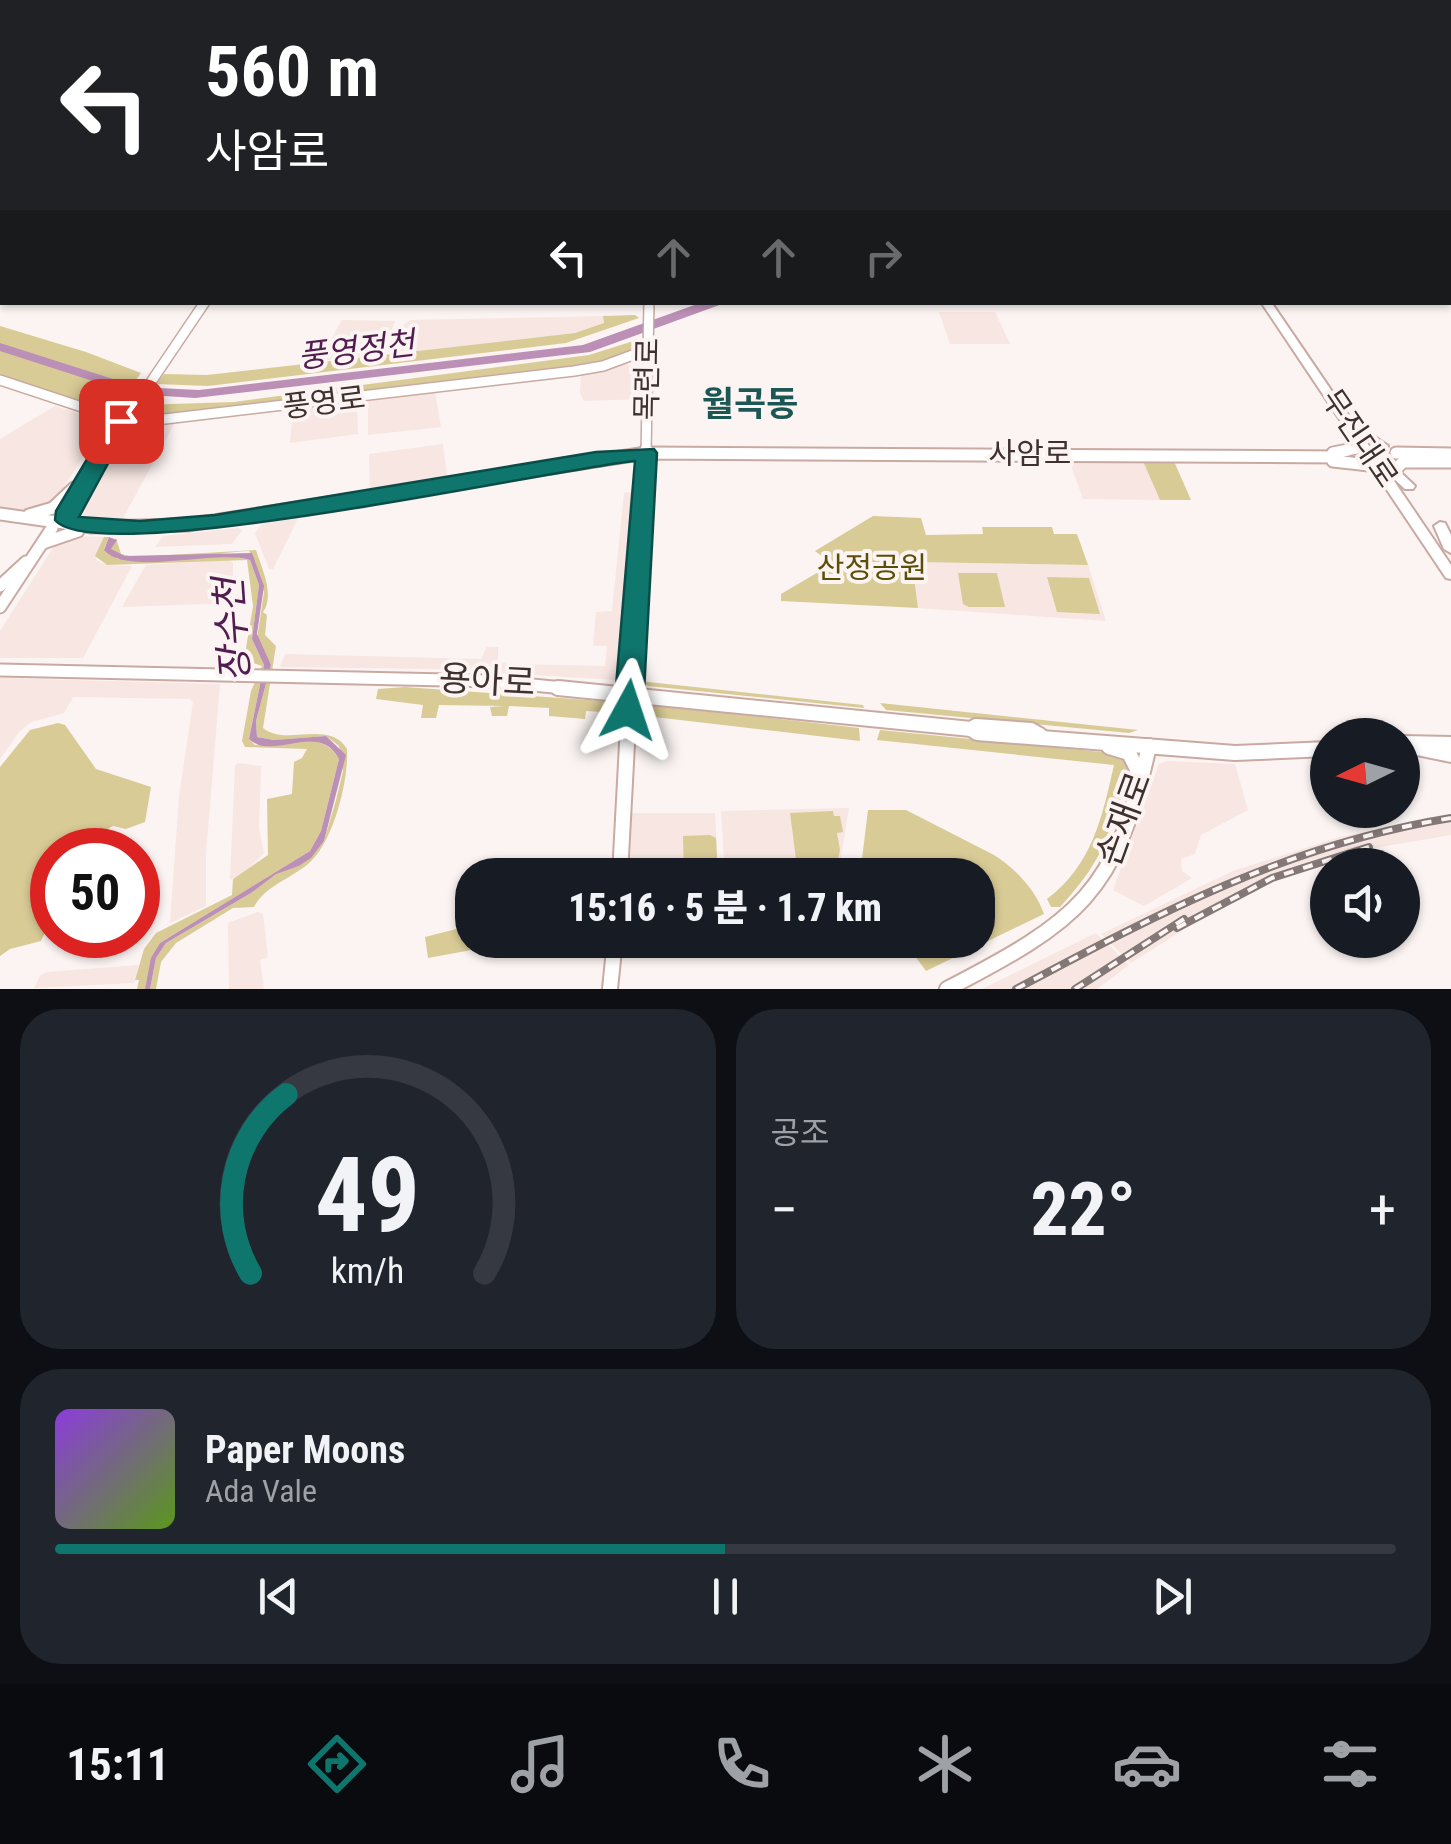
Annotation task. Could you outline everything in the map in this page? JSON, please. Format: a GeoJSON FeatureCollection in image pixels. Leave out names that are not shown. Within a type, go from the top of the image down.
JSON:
{"type":"FeatureCollection","features":[{"type":"Feature","properties":{"kind":"highway","name":"무진대로"},"geometry":{"type":"LineString","coordinates":[[1271,305],[1394,469],[1448,566]]}},
{"type":"Feature","properties":{"kind":"highway","name":"무진대로"},"geometry":{"type":"LineString","coordinates":[[1298,343],[1448,566]]}},
{"type":"Feature","properties":{"kind":"highway"},"geometry":{"type":"LineString","coordinates":[[1331,394],[1353,443]]}},
{"type":"Feature","properties":{"kind":"highway"},"geometry":{"type":"LineString","coordinates":[[1369,437],[1382,446]]}},
{"type":"Feature","properties":{"kind":"highway"},"geometry":{"type":"LineString","coordinates":[[1394,469],[1409,486]]}},
{"type":"Feature","properties":{"kind":"highway"},"geometry":{"type":"LineString","coordinates":[[1440,526],[1451,549]]}},
{"type":"Feature","properties":{"kind":"highway"},"geometry":{"type":"LineString","coordinates":[[1419,539],[1448,566]]}},
{"type":"Feature","properties":{"kind":"highway"},"geometry":{"type":"LineString","coordinates":[[1420,749],[1451,756]]}},
{"type":"Feature","properties":{"kind":"main road"},"geometry":{"type":"LineString","coordinates":[[14,516],[49,510],[74,488],[202,305]]}},
{"type":"Feature","properties":{"kind":"main road","name":"목련로"},"geometry":{"type":"LineString","coordinates":[[621,858],[646,452],[649,305]]}},
{"type":"Feature","properties":{"kind":"main road","name":"풍영로"},"geometry":{"type":"LineString","coordinates":[[0,380],[122,419],[166,419],[574,372],[611,363],[649,343]]}},
{"type":"Feature","properties":{"kind":"main road"},"geometry":{"type":"LineString","coordinates":[[611,363],[633,362],[648,377]]}},
{"type":"Feature","properties":{"kind":"main road"},"geometry":{"type":"LineString","coordinates":[[0,607],[122,419]]}},
{"type":"Feature","properties":{"kind":"main road"},"geometry":{"type":"LineString","coordinates":[[1353,443],[1344,457],[1369,465]]}},
{"type":"Feature","properties":{"kind":"main road","name":"사암로"},"geometry":{"type":"LineString","coordinates":[[80,529],[234,520],[646,452],[720,454]]}},
{"type":"Feature","properties":{"kind":"main road","name":"사암로"},"geometry":{"type":"LineString","coordinates":[[0,517],[134,534],[210,528],[646,452],[1248,456],[1262,460],[1344,457]]}},
{"type":"Feature","properties":{"kind":"main road"},"geometry":{"type":"LineString","coordinates":[[1394,469],[1407,456],[1451,458]]}},
{"type":"Feature","properties":{"kind":"main road"},"geometry":{"type":"LineString","coordinates":[[74,488],[67,520],[80,529]]}},
{"type":"Feature","properties":{"kind":"main road","name":"사암로"},"geometry":{"type":"LineString","coordinates":[[0,517],[14,516],[54,525]]}},
{"type":"Feature","properties":{"kind":"main road"},"geometry":{"type":"LineString","coordinates":[[42,544],[80,529]]}},
{"type":"Feature","properties":{"kind":"main road"},"geometry":{"type":"LineString","coordinates":[[0,586],[31,559]]}},
{"type":"Feature","properties":{"kind":"main road","name":"용아로"},"geometry":{"type":"LineString","coordinates":[[0,670],[409,677],[630,692],[971,729],[977,733],[1263,754],[1310,750]]}},
{"type":"Feature","properties":{"kind":"main road"},"geometry":{"type":"LineString","coordinates":[[1069,738],[1129,753],[1141,778]]}},
{"type":"Feature","properties":{"kind":"main road"},"geometry":{"type":"LineString","coordinates":[[1420,745],[1451,744]]}},
{"type":"Feature","properties":{"kind":"main road","name":"손재로"},"geometry":{"type":"LineString","coordinates":[[946,989],[1036,943],[1074,915],[1104,878],[1122,845],[1149,746]]}},
{"type":"Feature","properties":{"kind":"main road"},"geometry":{"type":"LineString","coordinates":[[610,989],[613,958]]}},
{"type":"Feature","properties":{"kind":"shaded area"},"geometry":{"type":"Polygon","coordinates":[[[694,305],[719,305],[590,352],[195,398],[133,394],[0,351],[0,343],[138,387],[199,390],[583,345],[694,305]]]}},
{"type":"Feature","properties":{"kind":"shaded area"},"geometry":{"type":"Polygon","coordinates":[[[939,312],[995,312],[1010,344],[950,344],[939,312]]]}},
{"type":"Feature","properties":{"kind":"shaded area"},"geometry":{"type":"Polygon","coordinates":[[[603,316],[604,323],[575,333],[394,354],[404,324],[411,320],[603,316]]]}},
{"type":"Feature","properties":{"kind":"shaded area"},"geometry":{"type":"Polygon","coordinates":[[[342,320],[395,321],[383,354],[319,361],[342,320]]]}},
{"type":"Feature","properties":{"kind":"shaded area"},"geometry":{"type":"Polygon","coordinates":[[[626,364],[638,367],[643,377],[643,399],[584,401],[580,393],[581,374],[626,364]]]}},
{"type":"Feature","properties":{"kind":"shaded area"},"geometry":{"type":"Polygon","coordinates":[[[435,392],[441,427],[368,435],[368,401],[435,392]]]}},
{"type":"Feature","properties":{"kind":"shaded area"},"geometry":{"type":"Polygon","coordinates":[[[357,402],[358,434],[290,443],[293,409],[357,402]]]}},
{"type":"Feature","properties":{"kind":"shaded area"},"geometry":{"type":"Polygon","coordinates":[[[55,406],[105,422],[104,426],[50,507],[39,513],[0,511],[0,439],[55,406]]]}},
{"type":"Feature","properties":{"kind":"shaded area"},"geometry":{"type":"Polygon","coordinates":[[[137,421],[174,424],[122,520],[79,519],[74,513],[107,457],[137,421]]]}},
{"type":"Feature","properties":{"kind":"shaded area"},"geometry":{"type":"Polygon","coordinates":[[[443,444],[447,475],[370,494],[369,454],[443,444]]]}},
{"type":"Feature","properties":{"kind":"shaded area"},"geometry":{"type":"Polygon","coordinates":[[[1142,459],[1160,500],[1083,499],[1069,460],[1142,459]]]}},
{"type":"Feature","properties":{"kind":"shaded area"},"geometry":{"type":"Polygon","coordinates":[[[638,491],[624,657],[618,680],[435,669],[280,667],[285,654],[481,659],[487,647],[498,647],[498,661],[507,664],[605,666],[607,646],[593,646],[596,612],[612,611],[624,493],[638,491]]]}},
{"type":"Feature","properties":{"kind":"shaded area"},"geometry":{"type":"Polygon","coordinates":[[[298,518],[273,569],[269,569],[255,533],[262,524],[298,518]]]}},
{"type":"Feature","properties":{"kind":"shaded area"},"geometry":{"type":"Polygon","coordinates":[[[242,530],[232,544],[155,547],[163,536],[242,530]]]}},
{"type":"Feature","properties":{"kind":"shaded area"},"geometry":{"type":"Polygon","coordinates":[[[66,536],[104,537],[96,560],[107,565],[132,566],[83,658],[0,658],[0,631],[58,540],[66,536]]]}},
{"type":"Feature","properties":{"kind":"shaded area"},"geometry":{"type":"Polygon","coordinates":[[[109,537],[117,540],[111,549],[125,556],[252,553],[264,586],[257,634],[271,665],[256,721],[257,737],[274,740],[326,736],[346,755],[324,841],[311,858],[276,874],[166,943],[160,952],[160,943],[310,851],[321,831],[339,759],[320,743],[271,746],[249,739],[264,665],[252,639],[259,585],[250,560],[132,561],[116,558],[104,550],[109,537]]]}},
{"type":"Feature","properties":{"kind":"shaded area"},"geometry":{"type":"Polygon","coordinates":[[[229,560],[233,563],[233,603],[122,607],[146,565],[229,560]]]}},
{"type":"Feature","properties":{"kind":"shaded area"},"geometry":{"type":"Polygon","coordinates":[[[912,562],[1088,565],[1106,621],[918,608],[912,562]]]}},
{"type":"Feature","properties":{"kind":"shaded area"},"geometry":{"type":"Polygon","coordinates":[[[0,678],[220,684],[206,854],[206,906],[170,923],[179,797],[193,702],[73,697],[64,713],[31,722],[19,732],[0,759],[0,678]]]}},
{"type":"Feature","properties":{"kind":"shaded area"},"geometry":{"type":"Polygon","coordinates":[[[1159,764],[1235,764],[1248,810],[1201,835],[1195,854],[1181,859],[1182,871],[1192,878],[1144,906],[1113,890],[1159,764]]]}},
{"type":"Feature","properties":{"kind":"shaded area"},"geometry":{"type":"Polygon","coordinates":[[[235,766],[261,766],[259,828],[264,853],[230,880],[235,766]]]}},
{"type":"Feature","properties":{"kind":"shaded area"},"geometry":{"type":"Polygon","coordinates":[[[849,808],[841,858],[724,858],[721,811],[849,808]]]}},
{"type":"Feature","properties":{"kind":"shaded area"},"geometry":{"type":"Polygon","coordinates":[[[631,813],[715,813],[717,858],[630,858],[631,813]]]}},
{"type":"Feature","properties":{"kind":"shaded area"},"geometry":{"type":"Polygon","coordinates":[[[1451,815],[1451,835],[1377,848],[1310,848],[1310,869],[1216,909],[1131,963],[1101,934],[1233,871],[1339,837],[1385,828],[1420,828],[1420,821],[1451,815]]]}},
{"type":"Feature","properties":{"kind":"shaded area"},"geometry":{"type":"Polygon","coordinates":[[[258,912],[263,914],[268,957],[260,960],[264,989],[229,989],[228,923],[258,912]]]}},
{"type":"Feature","properties":{"kind":"shaded area"},"geometry":{"type":"Polygon","coordinates":[[[1096,933],[1129,965],[1097,989],[982,989],[1096,933]]]}},
{"type":"Feature","properties":{"kind":"shaded area"},"geometry":{"type":"Polygon","coordinates":[[[151,958],[156,958],[150,989],[145,989],[151,958]]]}},
{"type":"Feature","properties":{"kind":"shaded area"},"geometry":{"type":"Polygon","coordinates":[[[139,965],[134,983],[34,988],[47,972],[139,965]]]}},
{"type":"Feature","properties":{"kind":"green space"},"geometry":{"type":"Polygon","coordinates":[[[603,316],[639,318],[566,343],[208,386],[156,384],[164,374],[207,375],[575,333],[604,323],[603,316]]]}},
{"type":"Feature","properties":{"kind":"green space"},"geometry":{"type":"Polygon","coordinates":[[[0,326],[141,373],[116,407],[71,399],[0,374],[0,326]]]}},
{"type":"Feature","properties":{"kind":"green space"},"geometry":{"type":"Polygon","coordinates":[[[640,339],[632,352],[601,364],[187,416],[139,414],[140,405],[234,402],[589,355],[640,339]]]}},
{"type":"Feature","properties":{"kind":"green space"},"geometry":{"type":"Polygon","coordinates":[[[1142,459],[1173,459],[1191,500],[1160,500],[1142,459]]]}},
{"type":"Feature","properties":{"kind":"green space","name":"산정공원"},"geometry":{"type":"Polygon","coordinates":[[[873,516],[921,518],[926,535],[983,534],[982,527],[1052,527],[1054,534],[1077,534],[1088,565],[912,562],[918,608],[781,601],[781,594],[832,564],[815,551],[873,516]]]}},
{"type":"Feature","properties":{"kind":"green space"},"geometry":{"type":"Polygon","coordinates":[[[104,537],[109,537],[104,549],[118,559],[230,556],[250,560],[259,585],[252,639],[264,665],[249,739],[255,745],[313,741],[332,750],[339,759],[321,831],[310,851],[160,943],[160,931],[232,895],[233,879],[268,855],[267,799],[292,794],[294,762],[307,749],[245,747],[242,741],[251,691],[262,666],[244,660],[253,606],[247,560],[107,565],[95,556],[104,537]]]}},
{"type":"Feature","properties":{"kind":"green space"},"geometry":{"type":"Polygon","coordinates":[[[116,538],[121,554],[111,549],[116,538]]]}},
{"type":"Feature","properties":{"kind":"green space"},"geometry":{"type":"Polygon","coordinates":[[[256,550],[268,590],[263,612],[267,615],[265,635],[276,646],[263,728],[283,735],[329,736],[347,749],[338,811],[325,842],[317,855],[278,883],[254,907],[233,908],[176,943],[161,962],[156,989],[150,989],[156,958],[160,958],[166,943],[251,893],[276,873],[299,866],[311,857],[324,841],[343,771],[339,746],[326,736],[275,740],[257,737],[256,721],[271,665],[257,639],[264,592],[249,551],[139,559],[121,554],[134,557],[256,550]]]}},
{"type":"Feature","properties":{"kind":"green space"},"geometry":{"type":"Polygon","coordinates":[[[958,573],[997,573],[1005,607],[963,604],[958,573]]]}},
{"type":"Feature","properties":{"kind":"green space"},"geometry":{"type":"Polygon","coordinates":[[[1047,577],[1089,578],[1100,614],[1057,612],[1047,577]]]}},
{"type":"Feature","properties":{"kind":"green space"},"geometry":{"type":"Polygon","coordinates":[[[639,681],[863,705],[864,708],[648,686],[639,681]]]}},
{"type":"Feature","properties":{"kind":"green space"},"geometry":{"type":"Polygon","coordinates":[[[405,687],[615,702],[620,713],[586,711],[585,719],[549,716],[549,708],[509,706],[507,716],[492,716],[490,707],[504,706],[439,705],[436,718],[421,718],[423,705],[376,699],[378,689],[405,687]]]}},
{"type":"Feature","properties":{"kind":"green space"},"geometry":{"type":"Polygon","coordinates":[[[880,703],[1138,730],[1129,733],[886,710],[880,703]]]}},
{"type":"Feature","properties":{"kind":"green space"},"geometry":{"type":"Polygon","coordinates":[[[640,706],[859,728],[860,741],[637,715],[640,706]]]}},
{"type":"Feature","properties":{"kind":"green space"},"geometry":{"type":"Polygon","coordinates":[[[65,725],[96,769],[151,787],[145,822],[129,828],[30,828],[30,944],[0,956],[0,767],[30,730],[65,725]]]}},
{"type":"Feature","properties":{"kind":"green space"},"geometry":{"type":"Polygon","coordinates":[[[880,730],[1121,754],[1130,764],[1113,824],[1088,873],[1060,907],[1051,907],[1047,899],[1085,856],[1099,822],[1114,765],[877,740],[880,730]]]}},
{"type":"Feature","properties":{"kind":"green space"},"geometry":{"type":"Polygon","coordinates":[[[868,810],[906,810],[1010,866],[1036,896],[1044,914],[995,938],[995,858],[862,858],[868,810]]]}},
{"type":"Feature","properties":{"kind":"green space"},"geometry":{"type":"Polygon","coordinates":[[[833,811],[834,816],[840,816],[843,832],[837,833],[838,858],[796,858],[790,813],[833,811]]]}},
{"type":"Feature","properties":{"kind":"green space"},"geometry":{"type":"Polygon","coordinates":[[[683,836],[716,838],[717,858],[684,858],[683,836]]]}},
{"type":"Feature","properties":{"kind":"green space"},"geometry":{"type":"Polygon","coordinates":[[[455,929],[455,953],[428,958],[425,937],[455,929]]]}},
{"type":"Feature","properties":{"kind":"green space"},"geometry":{"type":"Polygon","coordinates":[[[141,958],[155,958],[145,989],[137,989],[139,980],[135,980],[141,958]]]}},
{"type":"Feature","properties":{"kind":"green space"},"geometry":{"type":"Polygon","coordinates":[[[916,958],[953,958],[926,971],[916,958]]]}},
{"type":"Feature","properties":{"kind":"tunnel"},"geometry":{"type":"LineString","coordinates":[[1339,457],[1406,457]]}},
{"type":"Feature","properties":{"kind":"railway"},"geometry":{"type":"LineString","coordinates":[[1016,989],[1174,908],[1280,863],[1335,845],[1451,818]]}},
{"type":"Feature","properties":{"kind":"railway"},"geometry":{"type":"LineString","coordinates":[[1177,928],[1272,878],[1369,847]]}},
{"type":"Feature","properties":{"kind":"railway"},"geometry":{"type":"LineString","coordinates":[[1075,989],[1184,919]]}},
{"type":"Feature","properties":{"kind":"district","name":"월곡동"},"geometry":{"type":"Point","coordinates":[750,404]}},
{"type":"Feature","properties":{"kind":"route"},"geometry":{"type":"LineString","coordinates":[[121,421],[67,511],[67,520],[73,524],[140,528],[252,518],[456,481],[646,453],[628,710]]}},
{"type":"Feature","properties":{"kind":"water label","name":"풍영정천"},"geometry":{"type":"Point","coordinates":[356,350]}},
{"type":"Feature","properties":{"kind":"water label","name":"장수천"},"geometry":{"type":"Point","coordinates":[232,630]}}]}
